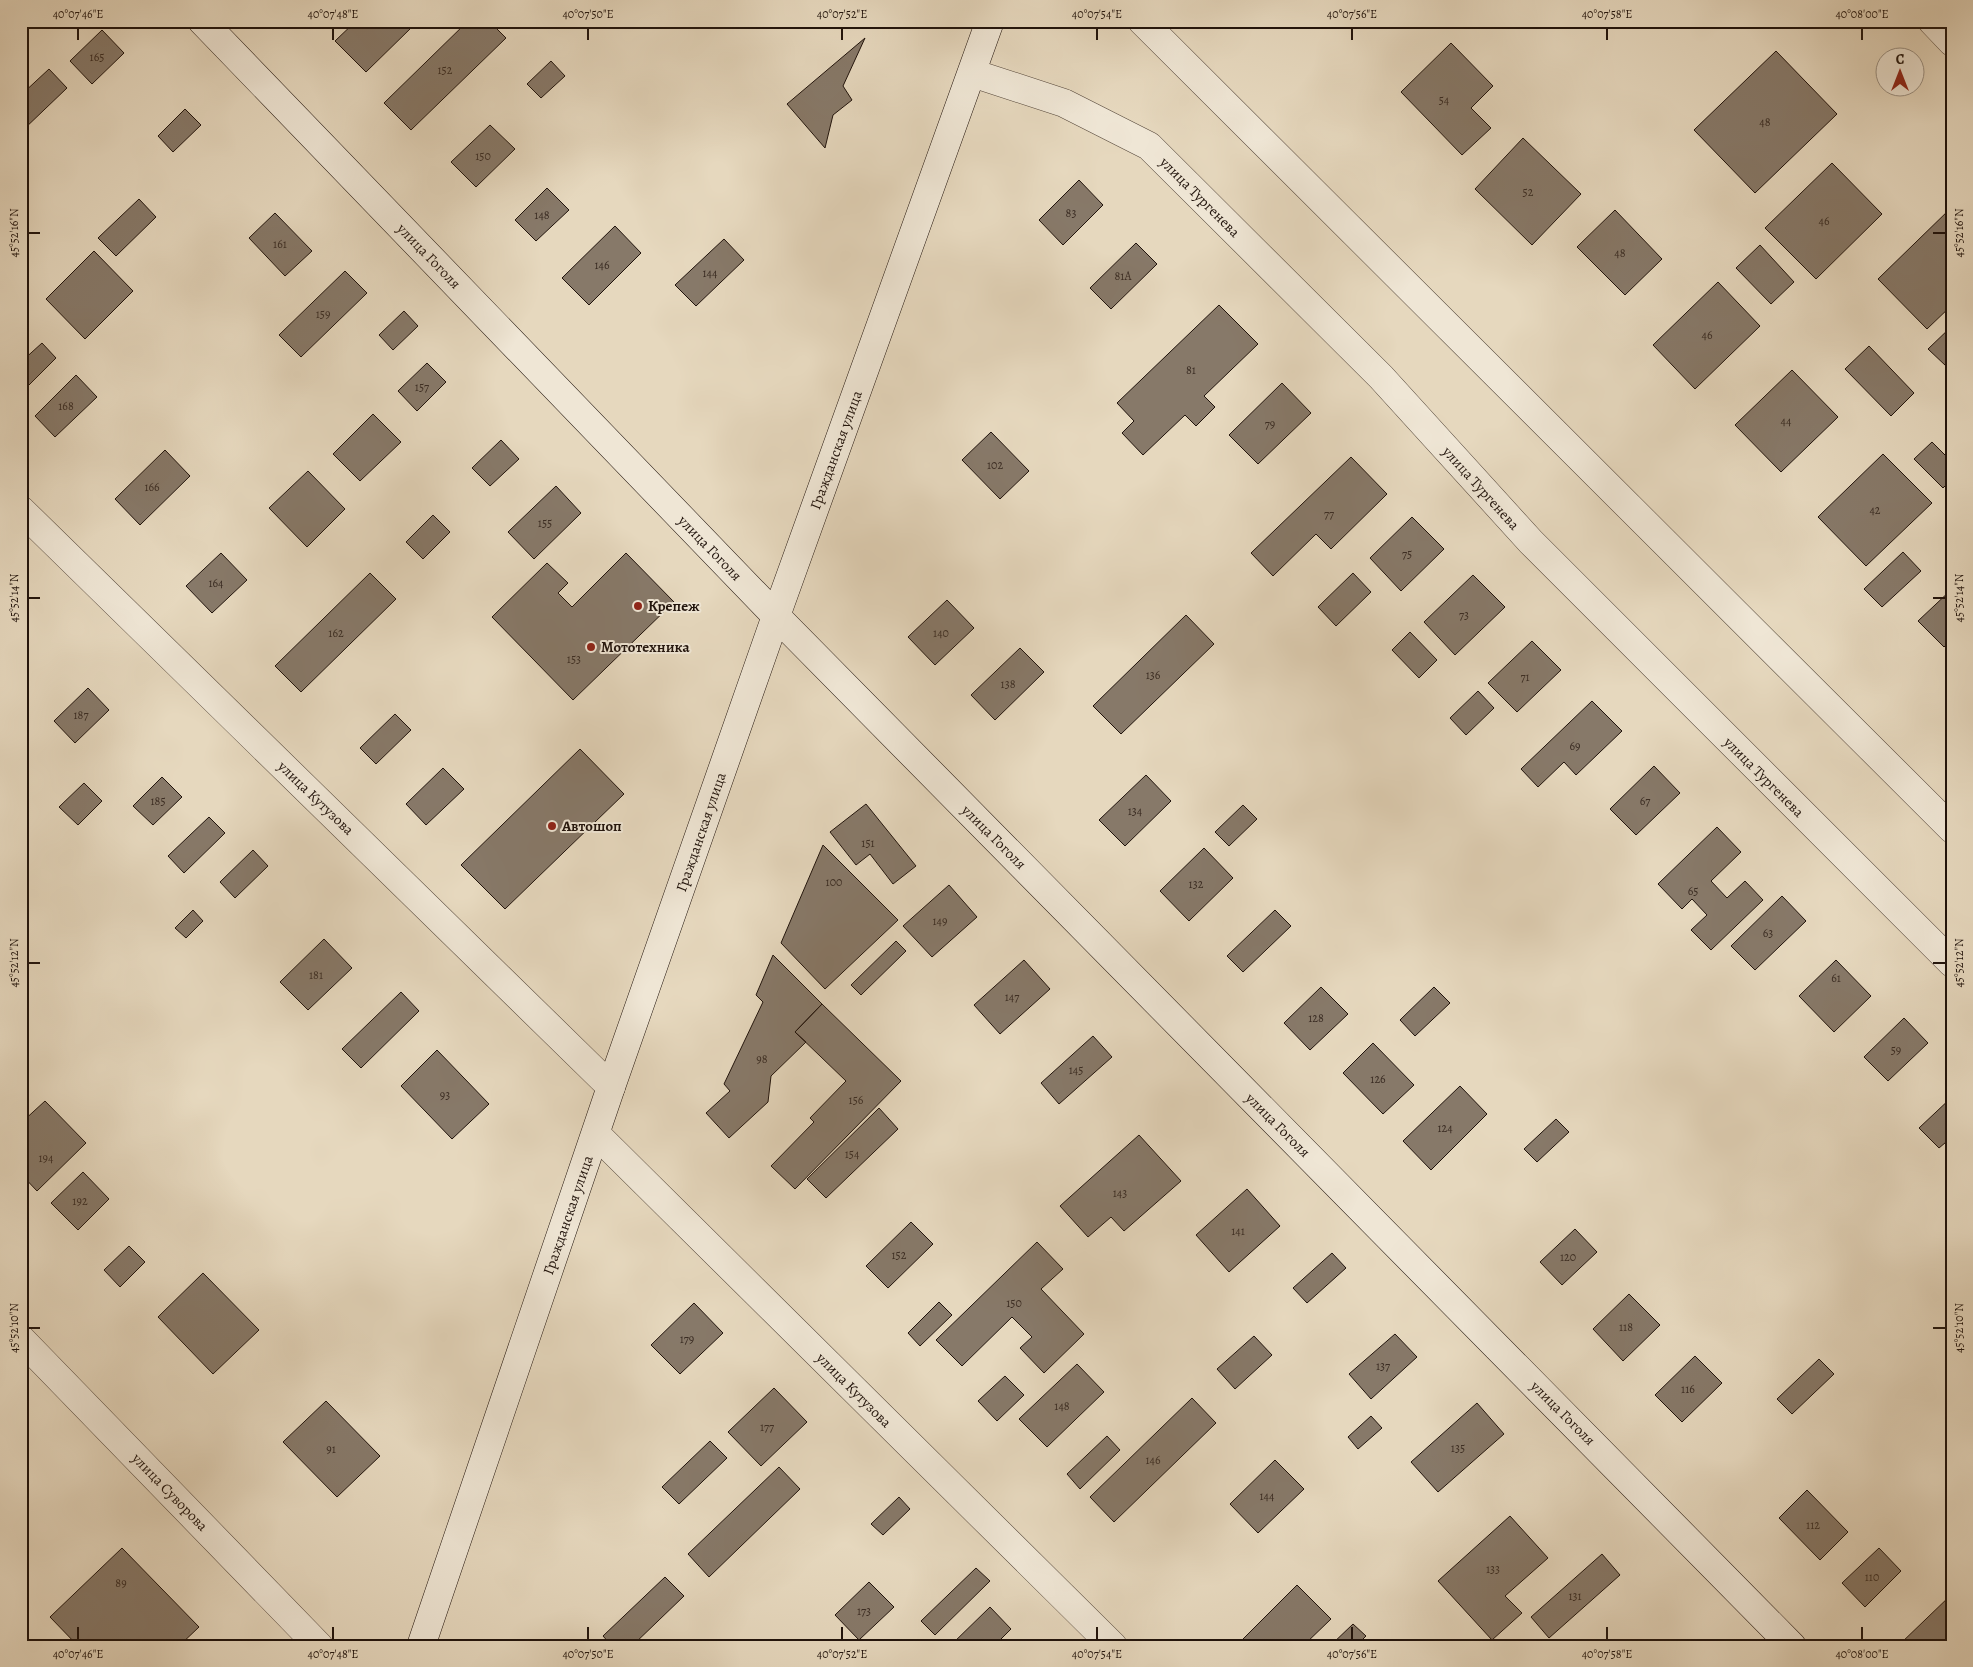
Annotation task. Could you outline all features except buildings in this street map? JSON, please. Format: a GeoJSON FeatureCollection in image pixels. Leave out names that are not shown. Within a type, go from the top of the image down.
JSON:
{"type":"FeatureCollection","features":[{"type":"Feature","properties":{"kind":"street","name":"улица Гоголя"},"geometry":{"type":"LineString","coordinates":[[202,21],[776,616],[1792,1646]]}},
{"type":"Feature","properties":{"kind":"street","name":"Гражданская улица"},"geometry":{"type":"LineString","coordinates":[[421,1646],[611,1087],[776,616],[990,21]]}},
{"type":"Feature","properties":{"kind":"street"},"geometry":{"type":"LineString","coordinates":[[1142,21],[1952,829]]}},
{"type":"Feature","properties":{"kind":"street"},"geometry":{"type":"LineString","coordinates":[[1932,21],[1952,42]]}},
{"type":"Feature","properties":{"kind":"street","name":"улица Тургенева"},"geometry":{"type":"LineString","coordinates":[[972,73],[1064,103],[1149,146],[1380,377],[1538,549],[1952,963]]}},
{"type":"Feature","properties":{"kind":"street","name":"улица Кутузова"},"geometry":{"type":"LineString","coordinates":[[21,510],[611,1087]]}},
{"type":"Feature","properties":{"kind":"street","name":"улица Кутузова"},"geometry":{"type":"LineString","coordinates":[[596,1134],[1113,1646]]}},
{"type":"Feature","properties":{"kind":"street","name":"улица Суворова"},"geometry":{"type":"LineString","coordinates":[[21,1339],[319,1646]]}},
{"type":"Feature","properties":{"kind":"place","name":"Крепеж"},"geometry":{"type":"Point","coordinates":[638,606]}},
{"type":"Feature","properties":{"kind":"place","name":"Мототехника"},"geometry":{"type":"Point","coordinates":[591,647]}},
{"type":"Feature","properties":{"kind":"place","name":"Автошоп"},"geometry":{"type":"Point","coordinates":[552,826]}}]}
